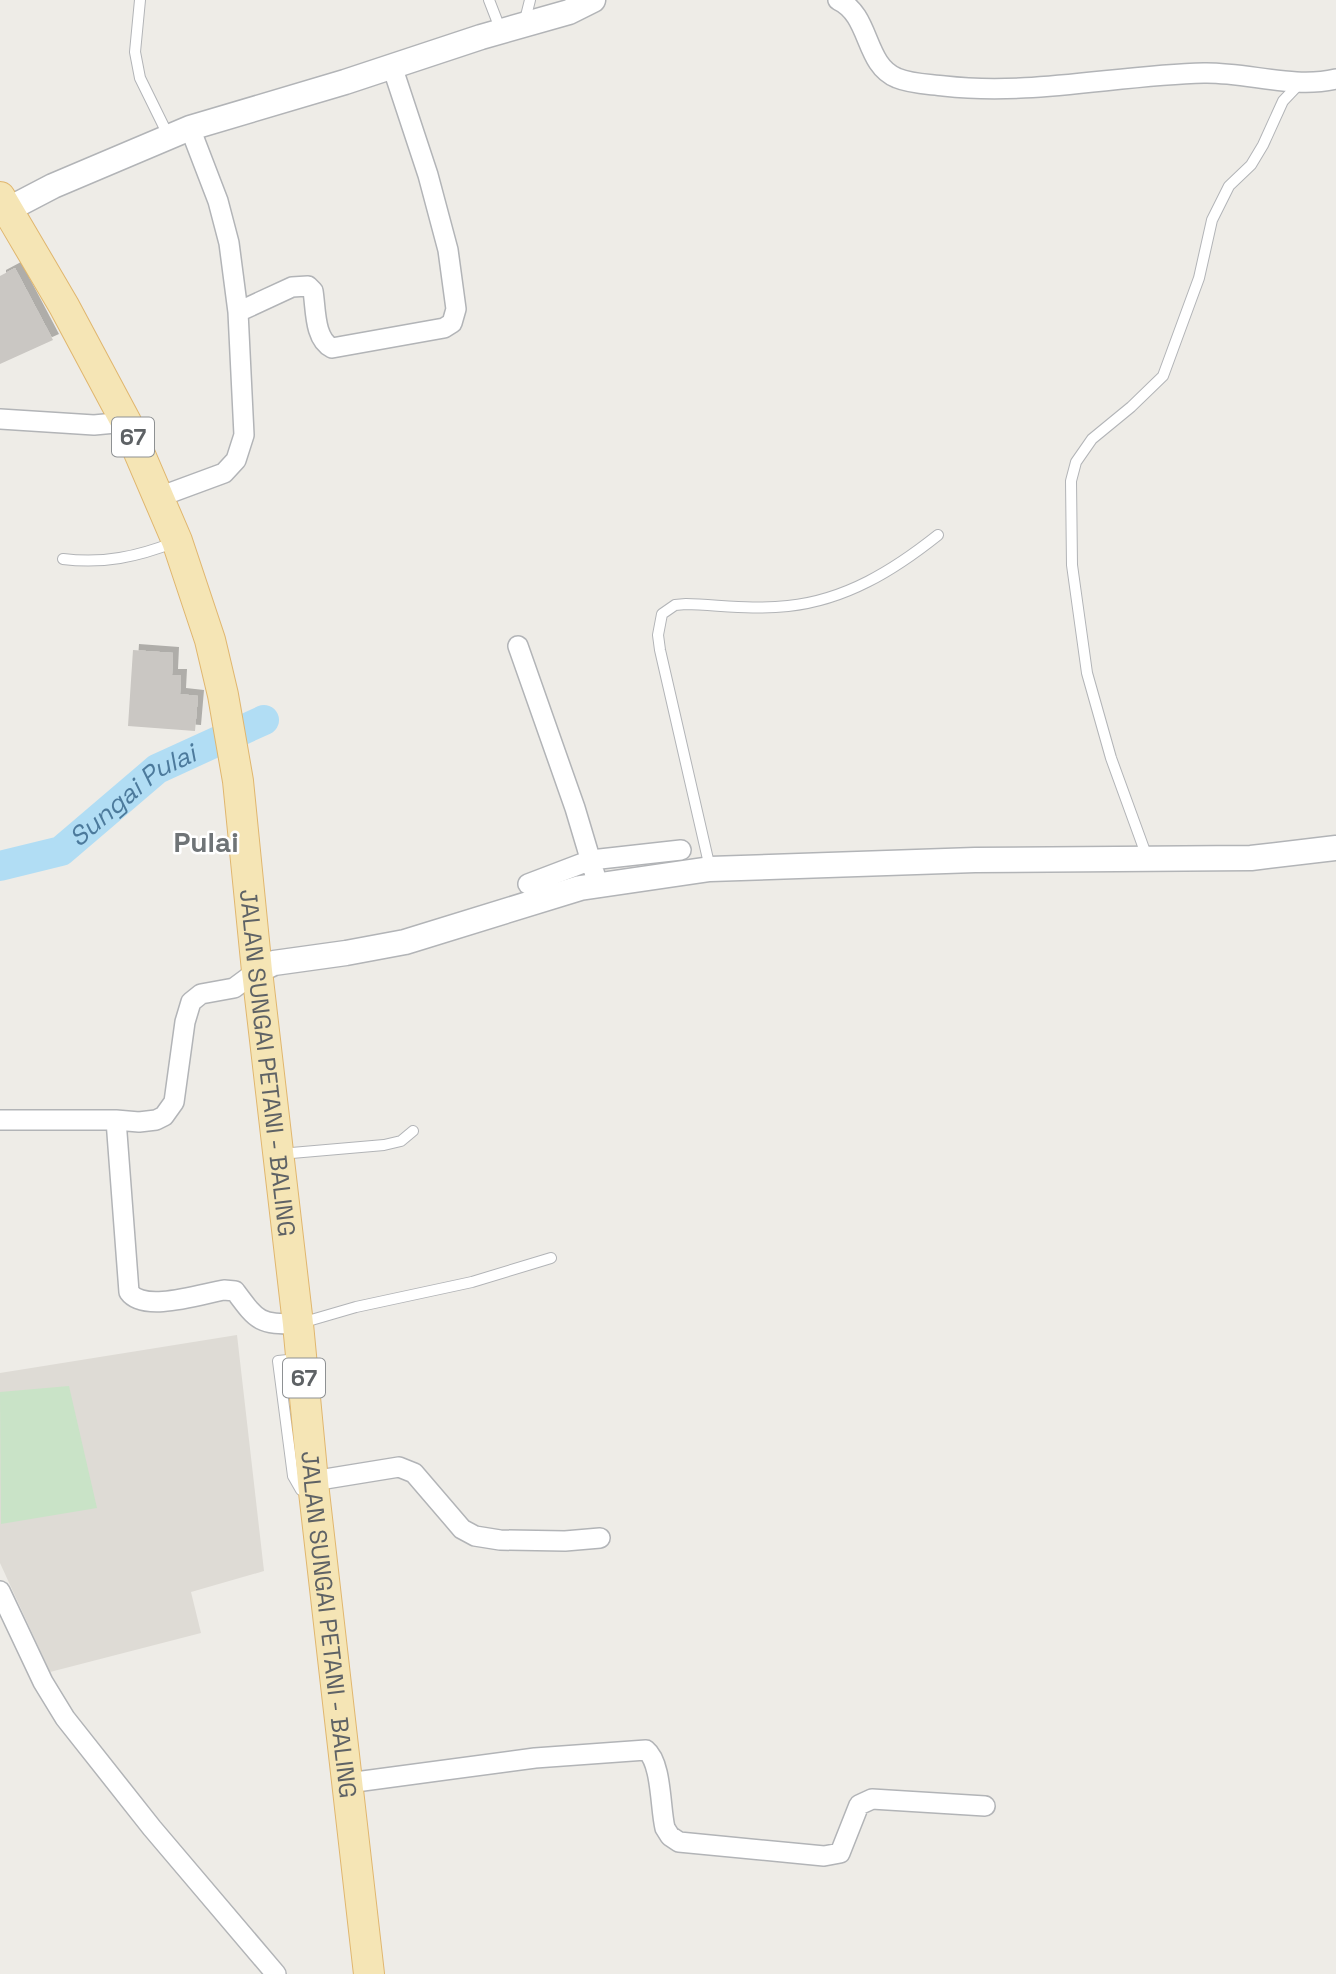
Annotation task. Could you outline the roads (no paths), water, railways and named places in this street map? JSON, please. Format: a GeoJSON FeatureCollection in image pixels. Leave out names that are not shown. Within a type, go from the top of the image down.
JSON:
{"type":"FeatureCollection","features":[{"type":"Feature","properties":{"kind":"main road","name":"JALAN SUNGAI PETANI - BALING"},"geometry":{"type":"LineString","coordinates":[[4,203],[64,306],[126,422],[177,541],[209,640],[223,695],[238,781],[302,1359],[313,1486],[369,1974]]}},
{"type":"Feature","properties":{"kind":"street"},"geometry":{"type":"LineString","coordinates":[[4,203],[53,186],[180,133],[501,31],[527,12],[569,12],[593,0]]}},
{"type":"Feature","properties":{"kind":"street"},"geometry":{"type":"LineString","coordinates":[[838,0],[858,18],[887,72],[895,78],[909,82],[985,89],[1035,88],[1205,73],[1301,81],[1336,79]]}},
{"type":"Feature","properties":{"kind":"street"},"geometry":{"type":"LineString","coordinates":[[238,312],[292,287],[307,286],[313,291],[320,337],[324,344],[332,348],[444,328],[452,323],[456,309],[448,250],[428,175],[392,66]]}},
{"type":"Feature","properties":{"kind":"street"},"geometry":{"type":"LineString","coordinates":[[159,497],[216,478],[231,468],[240,450],[244,424],[238,312],[229,243],[218,201],[180,133]]}},
{"type":"Feature","properties":{"kind":"street"},"geometry":{"type":"LineString","coordinates":[[0,419],[94,425],[126,422]]}},
{"type":"Feature","properties":{"kind":"street"},"geometry":{"type":"LineString","coordinates":[[518,646],[598,885]]}},
{"type":"Feature","properties":{"kind":"street"},"geometry":{"type":"LineString","coordinates":[[0,1120],[150,1122],[170,1110],[180,1070],[185,1022],[191,1002],[201,993],[233,988],[274,963],[405,942],[580,888],[710,869],[874,862],[1251,858],[1336,848]]}},
{"type":"Feature","properties":{"kind":"street"},"geometry":{"type":"LineString","coordinates":[[528,884],[591,860],[681,850]]}},
{"type":"Feature","properties":{"kind":"street"},"geometry":{"type":"LineString","coordinates":[[116,1120],[129,1292],[133,1297],[149,1303],[224,1290],[234,1291],[259,1320],[269,1324],[298,1324]]}},
{"type":"Feature","properties":{"kind":"street"},"geometry":{"type":"LineString","coordinates":[[313,1486],[400,1467],[414,1473],[462,1529],[475,1536],[500,1540],[565,1541],[600,1538]]}},
{"type":"Feature","properties":{"kind":"street"},"geometry":{"type":"LineString","coordinates":[[0,1591],[43,1682],[65,1718],[152,1828],[276,1974]]}},
{"type":"Feature","properties":{"kind":"street"},"geometry":{"type":"LineString","coordinates":[[348,1783],[536,1758],[646,1750],[651,1754],[657,1769],[665,1828],[670,1836],[679,1842],[824,1856],[840,1853],[859,1805],[865,1801],[900,1800],[985,1806]]}},
{"type":"Feature","properties":{"kind":"lane"},"geometry":{"type":"LineString","coordinates":[[139,0],[135,52],[140,78],[180,133]]}},
{"type":"Feature","properties":{"kind":"lane"},"geometry":{"type":"LineString","coordinates":[[489,0],[501,31]]}},
{"type":"Feature","properties":{"kind":"lane"},"geometry":{"type":"LineString","coordinates":[[1148,859],[1111,758],[1087,673],[1072,565],[1071,481],[1076,462],[1092,439],[1163,376],[1199,278],[1212,220],[1229,186],[1251,165],[1257,155],[1283,101],[1301,81]]}},
{"type":"Feature","properties":{"kind":"lane"},"geometry":{"type":"LineString","coordinates":[[710,869],[660,650],[658,635],[662,614],[675,606],[685,604],[761,608],[811,602],[867,583],[893,569],[938,535]]}},
{"type":"Feature","properties":{"kind":"lane"},"geometry":{"type":"LineString","coordinates":[[63,559],[106,561],[130,558],[177,541]]}},
{"type":"Feature","properties":{"kind":"lane"},"geometry":{"type":"LineString","coordinates":[[279,1154],[384,1145],[401,1141],[413,1131]]}},
{"type":"Feature","properties":{"kind":"lane"},"geometry":{"type":"LineString","coordinates":[[298,1324],[356,1307],[472,1282],[551,1258]]}},
{"type":"Feature","properties":{"kind":"waterway","name":"Sungai Pulai"},"geometry":{"type":"LineString","coordinates":[[0,866],[61,851],[157,769],[264,720]]}},
{"type":"Feature","properties":{"kind":"district","name":"Pulai"},"geometry":{"type":"Point","coordinates":[206,842]}}]}
